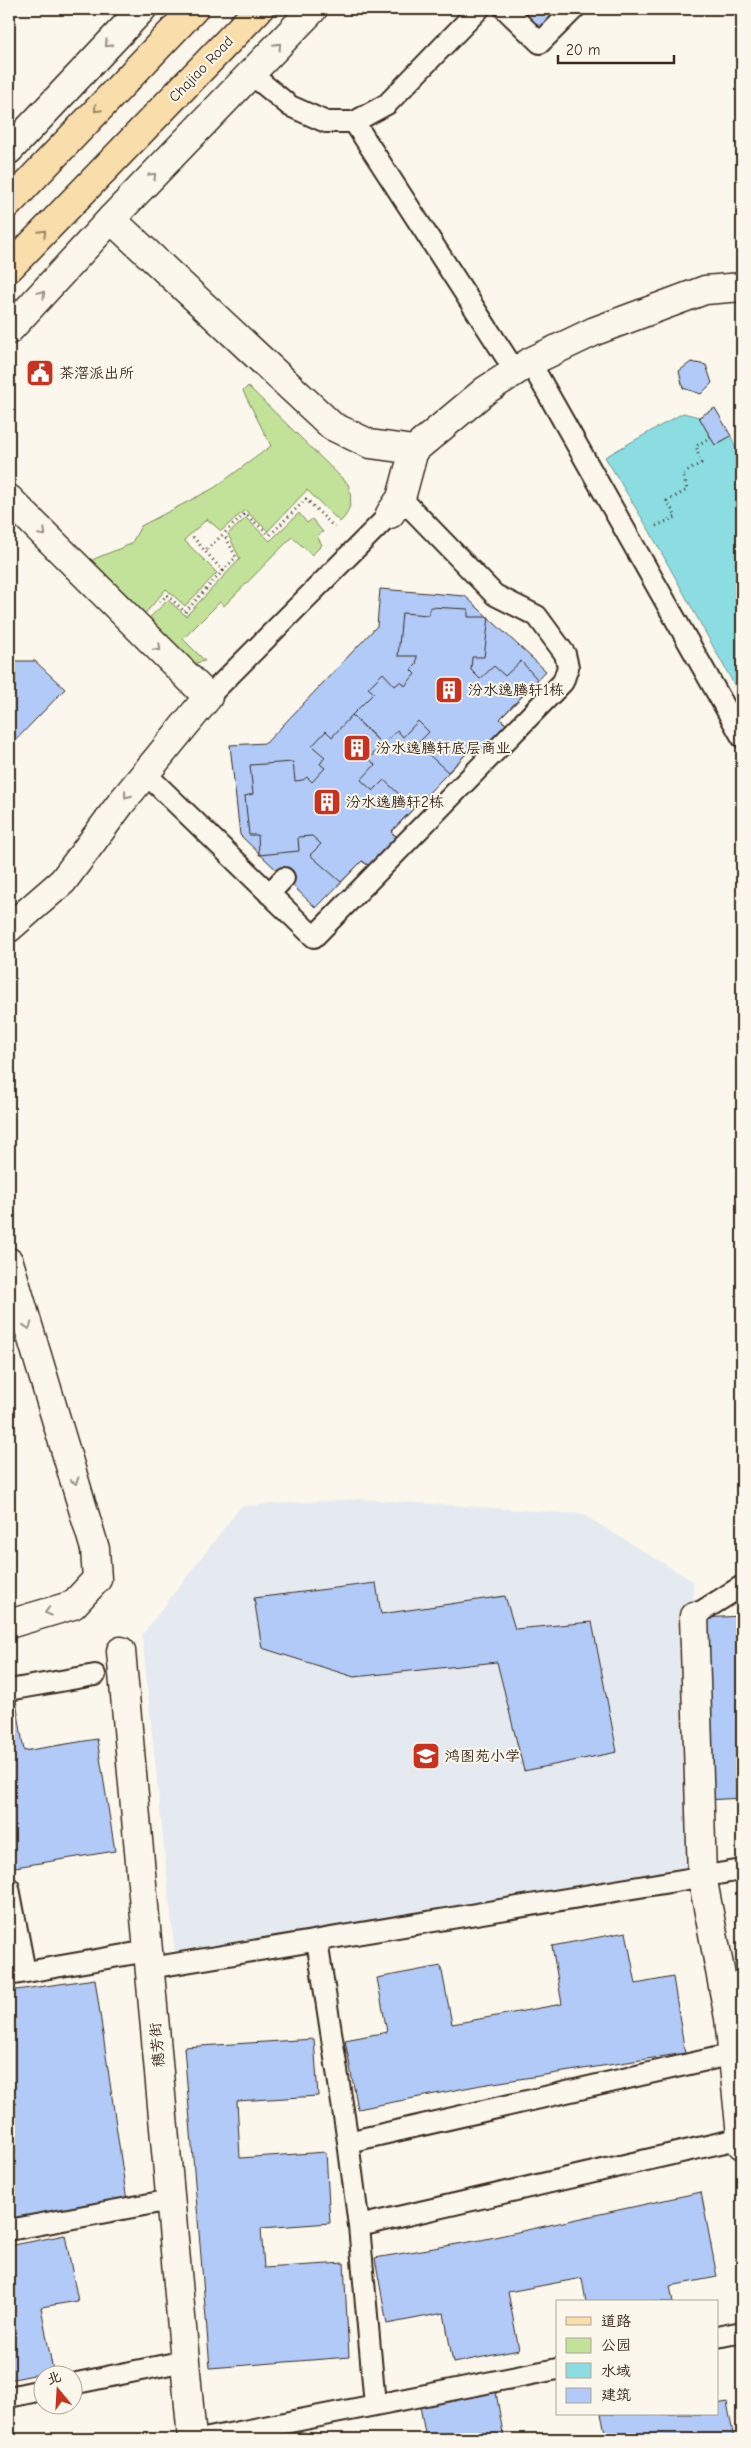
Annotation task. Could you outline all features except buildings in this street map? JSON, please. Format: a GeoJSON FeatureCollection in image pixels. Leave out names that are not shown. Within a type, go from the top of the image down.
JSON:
{"type":"FeatureCollection","features":[{"type":"Feature","properties":{"kind":"main road"},"geometry":{"type":"LineString","coordinates":[[9,203],[194,9]]}},
{"type":"Feature","properties":{"kind":"main road","name":"Chajiao Road"},"geometry":{"type":"LineString","coordinates":[[9,268],[259,9]]}},
{"type":"Feature","properties":{"kind":"street"},"geometry":{"type":"LineString","coordinates":[[9,150],[142,9]]}},
{"type":"Feature","properties":{"kind":"street"},"geometry":{"type":"LineString","coordinates":[[9,330],[312,9]]}},
{"type":"Feature","properties":{"kind":"street"},"geometry":{"type":"LineString","coordinates":[[111,220],[332,426],[370,444],[414,450]]}},
{"type":"Feature","properties":{"kind":"street"},"geometry":{"type":"LineString","coordinates":[[396,506],[414,450],[486,390],[523,366],[595,331],[705,290],[742,287]]}},
{"type":"Feature","properties":{"kind":"street"},"geometry":{"type":"LineString","coordinates":[[9,498],[208,697],[145,773],[63,881],[9,928]]}},
{"type":"Feature","properties":{"kind":"street"},"geometry":{"type":"LineString","coordinates":[[9,1262],[96,1549],[97,1579],[73,1605],[9,1624]]}},
{"type":"Feature","properties":{"kind":"street"},"geometry":{"type":"LineString","coordinates":[[694,1616],[702,1876],[730,2018],[742,2145]]}},
{"type":"Feature","properties":{"kind":"street","name":"穗芳街"},"geometry":{"type":"LineString","coordinates":[[121,1651],[192,2439]]}},
{"type":"Feature","properties":{"kind":"lane"},"geometry":{"type":"LineString","coordinates":[[251,74],[290,106],[326,122],[354,122],[386,104],[479,9]]}},
{"type":"Feature","properties":{"kind":"lane"},"geometry":{"type":"LineString","coordinates":[[505,9],[540,43],[574,9]]}},
{"type":"Feature","properties":{"kind":"lane"},"geometry":{"type":"LineString","coordinates":[[354,122],[523,366],[742,737]]}},
{"type":"Feature","properties":{"kind":"lane"},"geometry":{"type":"LineString","coordinates":[[145,773],[314,937],[563,682],[568,667],[565,654],[537,616],[495,595],[396,506],[208,697]]}},
{"type":"Feature","properties":{"kind":"lane"},"geometry":{"type":"LineString","coordinates":[[269,894],[284,878]]}},
{"type":"Feature","properties":{"kind":"lane"},"geometry":{"type":"LineString","coordinates":[[694,1616],[742,1586]]}},
{"type":"Feature","properties":{"kind":"lane"},"geometry":{"type":"LineString","coordinates":[[9,1690],[95,1675]]}},
{"type":"Feature","properties":{"kind":"lane"},"geometry":{"type":"LineString","coordinates":[[9,1888],[17,1974],[317,1941],[742,1870]]}},
{"type":"Feature","properties":{"kind":"lane"},"geometry":{"type":"LineString","coordinates":[[317,1941],[359,2226],[375,2405]]}},
{"type":"Feature","properties":{"kind":"lane"},"geometry":{"type":"LineString","coordinates":[[348,2142],[733,2054]]}},
{"type":"Feature","properties":{"kind":"lane"},"geometry":{"type":"LineString","coordinates":[[359,2226],[742,2138]]}},
{"type":"Feature","properties":{"kind":"lane"},"geometry":{"type":"LineString","coordinates":[[9,2230],[171,2200]]}},
{"type":"Feature","properties":{"kind":"lane"},"geometry":{"type":"LineString","coordinates":[[718,2337],[742,2332]]}},
{"type":"Feature","properties":{"kind":"lane"},"geometry":{"type":"LineString","coordinates":[[82,2382],[186,2362]]}},
{"type":"Feature","properties":{"kind":"lane"},"geometry":{"type":"LineString","coordinates":[[204,2439],[556,2369]]}},
{"type":"Feature","properties":{"kind":"lane"},"geometry":{"type":"LineString","coordinates":[[9,2397],[32,2392]]}},
{"type":"Feature","properties":{"kind":"path"},"geometry":{"type":"LineString","coordinates":[[649,530],[676,517],[667,501],[687,490],[683,474],[701,463],[696,446],[711,437]]}},
{"type":"Feature","properties":{"kind":"path"},"geometry":{"type":"LineString","coordinates":[[205,551],[246,514],[270,535],[306,499],[356,548]]}},
{"type":"Feature","properties":{"kind":"path"},"geometry":{"type":"LineString","coordinates":[[154,608],[168,595],[186,612],[236,558],[224,534]]}},
{"type":"Feature","properties":{"kind":"path"},"geometry":{"type":"LineString","coordinates":[[193,538],[223,571]]}},
{"type":"Feature","properties":{"kind":"shaded area","name":"鸿图苑小学"},"geometry":{"type":"Polygon","coordinates":[[[359,1499],[582,1514],[693,1581],[702,1876],[176,1964],[142,1635],[241,1506],[359,1499]]]}},
{"type":"Feature","properties":{"kind":"green space"},"geometry":{"type":"Polygon","coordinates":[[[248,386],[348,484],[351,500],[349,510],[340,522],[307,490],[268,531],[245,510],[221,531],[207,519],[184,540],[217,573],[185,606],[166,589],[143,616],[81,571],[94,559],[131,544],[141,526],[214,488],[271,446],[243,391],[248,386]]]}},
{"type":"Feature","properties":{"kind":"green space"},"geometry":{"type":"Polygon","coordinates":[[[299,513],[307,523],[312,519],[323,532],[317,536],[322,545],[312,555],[292,537],[224,606],[220,602],[183,639],[205,661],[191,664],[146,621],[168,600],[186,616],[240,559],[228,534],[246,518],[270,541],[299,513]]]}},
{"type":"Feature","properties":{"kind":"water"},"geometry":{"type":"Polygon","coordinates":[[[683,413],[699,417],[715,445],[731,436],[742,463],[742,699],[649,530],[605,457],[683,413]]]}},
{"type":"Feature","properties":{"kind":"place","name":"茶滘派出所"},"geometry":{"type":"Point","coordinates":[40,373]}},
{"type":"Feature","properties":{"kind":"place","name":"汾水逸腾轩1栋"},"geometry":{"type":"Point","coordinates":[449,690]}},
{"type":"Feature","properties":{"kind":"place","name":"汾水逸腾轩底层商业"},"geometry":{"type":"Point","coordinates":[357,748]}},
{"type":"Feature","properties":{"kind":"place","name":"汾水逸腾轩2栋"},"geometry":{"type":"Point","coordinates":[327,802]}},
{"type":"Feature","properties":{"kind":"place","name":"鸿图苑小学"},"geometry":{"type":"Point","coordinates":[426,1756]}}]}
